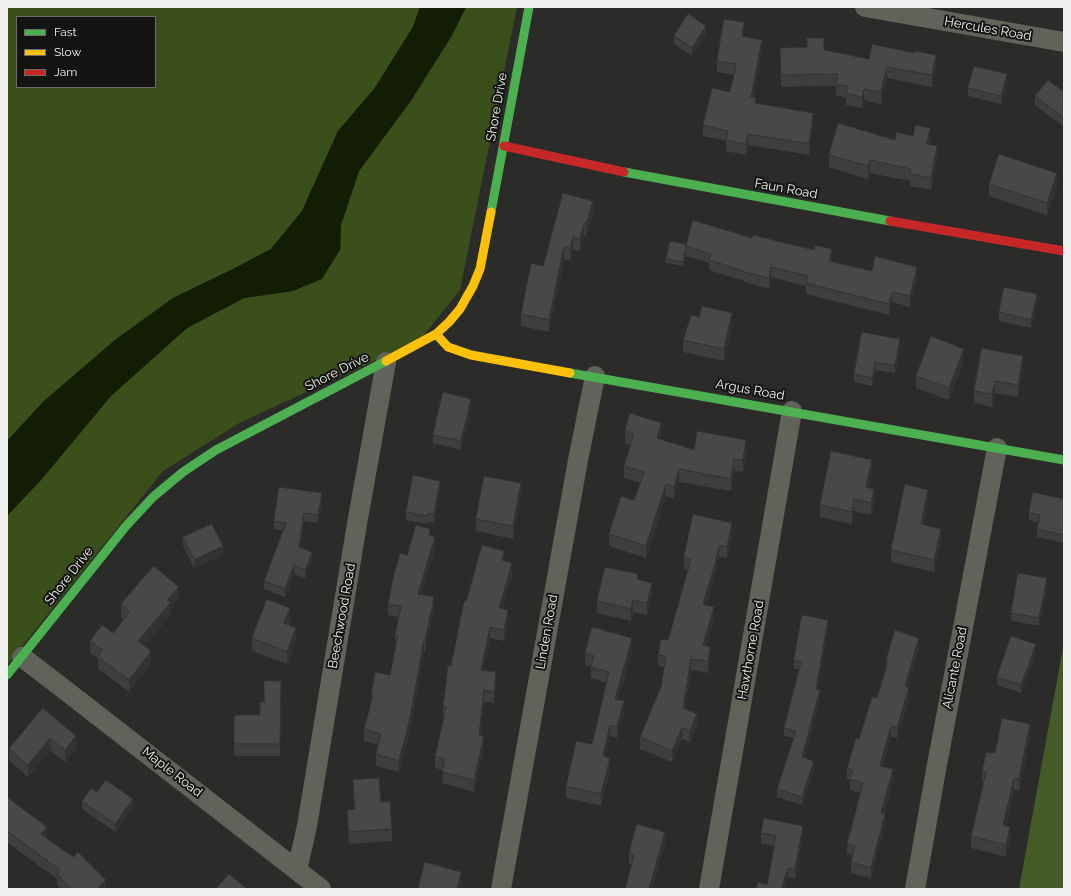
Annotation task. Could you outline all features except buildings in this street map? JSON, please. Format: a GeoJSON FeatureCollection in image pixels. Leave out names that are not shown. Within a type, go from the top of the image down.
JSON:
{"type":"FeatureCollection","features":[{"type":"Feature","properties":{"kind":"street","name":"Shore Drive"},"geometry":{"type":"LineString","coordinates":[[7,676],[126,526],[153,497],[183,472],[216,450],[386,362],[436,334],[460,309],[473,286],[480,269],[504,146],[528,7]]}},
{"type":"Feature","properties":{"kind":"street","name":"Hercules Road"},"geometry":{"type":"LineString","coordinates":[[865,7],[1064,42]]}},
{"type":"Feature","properties":{"kind":"street","name":"Faun Road"},"geometry":{"type":"LineString","coordinates":[[504,146],[567,161],[705,187],[872,218],[1064,251]]}},
{"type":"Feature","properties":{"kind":"street","name":"Argus Road"},"geometry":{"type":"LineString","coordinates":[[436,334],[448,347],[471,355],[1064,460]]}},
{"type":"Feature","properties":{"kind":"street","name":"Beechwood Road"},"geometry":{"type":"LineString","coordinates":[[297,870],[306,826],[386,362]]}},
{"type":"Feature","properties":{"kind":"street","name":"Linden Road"},"geometry":{"type":"LineString","coordinates":[[501,889],[578,460],[595,376]]}},
{"type":"Feature","properties":{"kind":"street","name":"Hawthorne Road"},"geometry":{"type":"LineString","coordinates":[[709,889],[792,411]]}},
{"type":"Feature","properties":{"kind":"street","name":"Alicante Road"},"geometry":{"type":"LineString","coordinates":[[915,889],[997,448]]}},
{"type":"Feature","properties":{"kind":"street","name":"Maple Road"},"geometry":{"type":"LineString","coordinates":[[22,657],[321,889]]}},
{"type":"Feature","properties":{"kind":"green space"},"geometry":{"type":"Polygon","coordinates":[[[7,7],[420,7],[413,27],[374,89],[338,131],[302,211],[271,249],[173,298],[115,340],[44,401],[7,441],[7,7]]]}},
{"type":"Feature","properties":{"kind":"green space"},"geometry":{"type":"Polygon","coordinates":[[[466,7],[517,7],[460,290],[420,340],[241,422],[163,471],[7,665],[7,516],[41,480],[111,396],[187,328],[244,298],[293,291],[340,250],[341,225],[359,171],[410,102],[452,36],[466,7]]]}},
{"type":"Feature","properties":{"kind":"green space"},"geometry":{"type":"Polygon","coordinates":[[[1064,642],[1064,889],[1019,889],[1064,642]]]}},
{"type":"Feature","properties":{"kind":"shaded area"},"geometry":{"type":"Polygon","coordinates":[[[420,7],[466,7],[452,35],[410,102],[359,171],[341,225],[340,250],[322,279],[293,291],[244,298],[187,328],[111,396],[41,480],[7,516],[7,441],[44,401],[115,340],[173,298],[271,249],[302,211],[338,131],[374,89],[413,27],[420,7]]]}},
{"type":"Feature","properties":{"kind":"traffic: fast"},"geometry":{"type":"LineString","coordinates":[[491,212],[529,7]]}},
{"type":"Feature","properties":{"kind":"traffic: fast"},"geometry":{"type":"LineString","coordinates":[[624,172],[890,221]]}},
{"type":"Feature","properties":{"kind":"traffic: fast"},"geometry":{"type":"LineString","coordinates":[[7,675],[126,526],[153,497],[183,472],[216,450],[386,361]]}},
{"type":"Feature","properties":{"kind":"traffic: fast"},"geometry":{"type":"LineString","coordinates":[[570,373],[1064,460]]}},
{"type":"Feature","properties":{"kind":"traffic: slow"},"geometry":{"type":"LineString","coordinates":[[386,361],[436,334],[460,309],[473,286],[480,269],[491,212]]}},
{"type":"Feature","properties":{"kind":"traffic: slow"},"geometry":{"type":"LineString","coordinates":[[436,334],[448,347],[471,355],[570,373]]}},
{"type":"Feature","properties":{"kind":"traffic: jam"},"geometry":{"type":"LineString","coordinates":[[504,146],[624,172]]}},
{"type":"Feature","properties":{"kind":"traffic: jam"},"geometry":{"type":"LineString","coordinates":[[890,221],[1064,251]]}}]}
